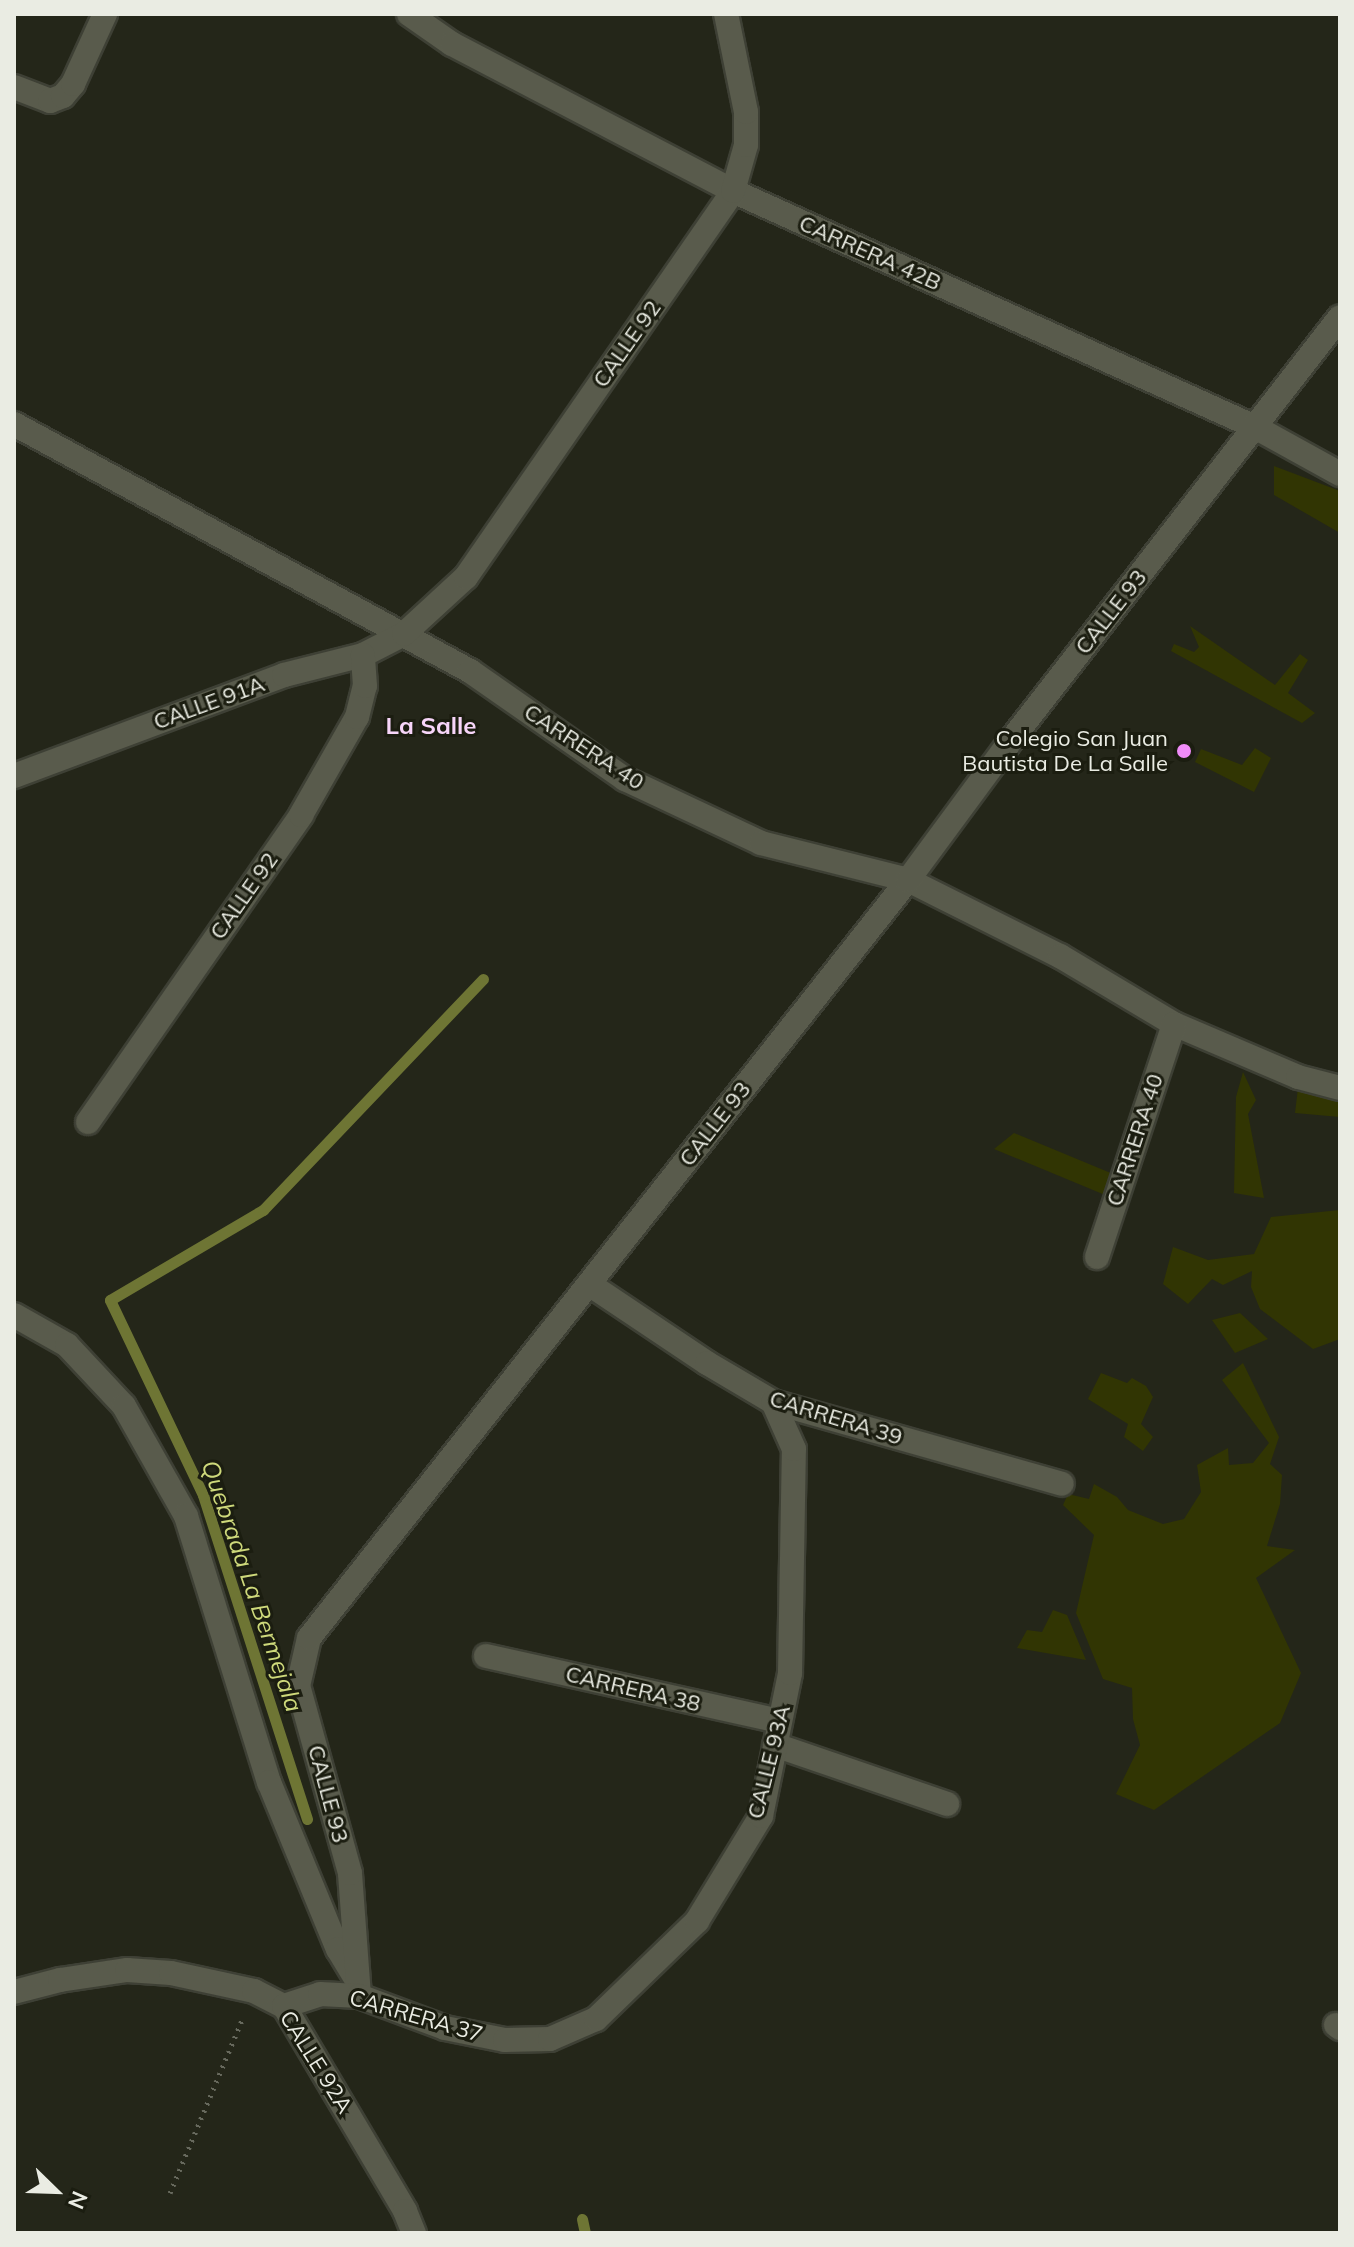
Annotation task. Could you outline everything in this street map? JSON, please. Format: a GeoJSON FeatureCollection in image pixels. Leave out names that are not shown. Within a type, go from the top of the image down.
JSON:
{"type":"FeatureCollection","features":[{"type":"Feature","properties":{"kind":"street"},"geometry":{"type":"LineString","coordinates":[[14,87],[50,101],[63,96],[73,84],[105,14]]}},
{"type":"Feature","properties":{"kind":"street","name":"CARRERA 42B"},"geometry":{"type":"LineString","coordinates":[[409,14],[452,44],[733,191],[1255,427],[1340,474]]}},
{"type":"Feature","properties":{"kind":"street","name":"CALLE 92"},"geometry":{"type":"LineString","coordinates":[[404,634],[466,577],[733,191],[746,145],[746,112],[726,14]]}},
{"type":"Feature","properties":{"kind":"street","name":"CALLE 93"},"geometry":{"type":"LineString","coordinates":[[358,1989],[350,1873],[298,1686],[309,1638],[908,880],[1009,743],[1340,317]]}},
{"type":"Feature","properties":{"kind":"street","name":"CARRERA 40"},"geometry":{"type":"LineString","coordinates":[[14,424],[470,671],[625,779],[761,843],[908,880],[1060,956],[1174,1024],[1298,1077],[1340,1088]]}},
{"type":"Feature","properties":{"kind":"street","name":"CALLE 91A"},"geometry":{"type":"LineString","coordinates":[[14,776],[284,675],[363,655],[404,634]]}},
{"type":"Feature","properties":{"kind":"street","name":"CALLE 92"},"geometry":{"type":"LineString","coordinates":[[88,1122],[301,815],[357,717],[365,686],[363,655]]}},
{"type":"Feature","properties":{"kind":"street","name":"CARRERA 40"},"geometry":{"type":"LineString","coordinates":[[1097,1257],[1174,1024]]}},
{"type":"Feature","properties":{"kind":"street","name":"CARRERA 39"},"geometry":{"type":"LineString","coordinates":[[589,1284],[707,1363],[773,1402],[1062,1484]]}},
{"type":"Feature","properties":{"kind":"street"},"geometry":{"type":"LineString","coordinates":[[14,1315],[67,1345],[124,1406],[186,1516],[269,1782],[338,1949],[358,1989]]}},
{"type":"Feature","properties":{"kind":"street","name":"CALLE 93A"},"geometry":{"type":"LineString","coordinates":[[550,2039],[596,2019],[697,1921],[761,1816],[790,1673],[794,1449],[773,1402]]}},
{"type":"Feature","properties":{"kind":"street","name":"CARRERA 38"},"geometry":{"type":"LineString","coordinates":[[486,1656],[777,1733],[947,1804]]}},
{"type":"Feature","properties":{"kind":"street","name":"CALLE 92A"},"geometry":{"type":"LineString","coordinates":[[14,1992],[60,1980],[127,1970],[171,1973],[254,1991],[284,2006],[405,2211],[414,2233]]}},
{"type":"Feature","properties":{"kind":"street","name":"CARRERA 37"},"geometry":{"type":"LineString","coordinates":[[284,2006],[320,1994],[358,1989],[445,2028],[505,2040],[550,2039]]}},
{"type":"Feature","properties":{"kind":"path"},"geometry":{"type":"LineString","coordinates":[[170,2193],[254,1991]]}},
{"type":"Feature","properties":{"kind":"green space"},"geometry":{"type":"Polygon","coordinates":[[[1274,466],[1340,491],[1340,533],[1274,495],[1274,466]]]}},
{"type":"Feature","properties":{"kind":"green space"},"geometry":{"type":"Polygon","coordinates":[[[1190,626],[1275,685],[1300,654],[1308,660],[1288,693],[1315,713],[1302,723],[1171,651],[1174,644],[1194,652],[1199,647],[1190,626]]]}},
{"type":"Feature","properties":{"kind":"green space"},"geometry":{"type":"Polygon","coordinates":[[[1255,748],[1271,758],[1254,792],[1195,762],[1201,749],[1242,765],[1255,748]]]}},
{"type":"Feature","properties":{"kind":"green space"},"geometry":{"type":"Polygon","coordinates":[[[1243,1072],[1256,1100],[1248,1114],[1264,1198],[1234,1193],[1236,1097],[1243,1072]]]}},
{"type":"Feature","properties":{"kind":"green space"},"geometry":{"type":"Polygon","coordinates":[[[1298,1088],[1340,1098],[1340,1117],[1295,1113],[1298,1088]]]}},
{"type":"Feature","properties":{"kind":"green space"},"geometry":{"type":"Polygon","coordinates":[[[1014,1133],[1118,1176],[1105,1195],[994,1149],[1014,1133]]]}},
{"type":"Feature","properties":{"kind":"green space"},"geometry":{"type":"Polygon","coordinates":[[[1340,1210],[1340,1339],[1313,1349],[1260,1309],[1251,1287],[1252,1271],[1223,1285],[1212,1279],[1188,1304],[1163,1284],[1173,1247],[1208,1260],[1254,1254],[1271,1217],[1340,1210]]]}},
{"type":"Feature","properties":{"kind":"green space"},"geometry":{"type":"Polygon","coordinates":[[[1240,1313],[1268,1339],[1235,1353],[1212,1320],[1240,1313]]]}},
{"type":"Feature","properties":{"kind":"green space"},"geometry":{"type":"Polygon","coordinates":[[[1243,1363],[1279,1437],[1270,1464],[1282,1475],[1280,1504],[1267,1546],[1295,1550],[1256,1578],[1301,1673],[1280,1723],[1154,1810],[1116,1794],[1140,1745],[1133,1719],[1132,1688],[1103,1679],[1076,1613],[1094,1535],[1063,1505],[1068,1494],[1089,1499],[1094,1484],[1117,1497],[1128,1510],[1163,1524],[1184,1519],[1201,1492],[1197,1465],[1228,1448],[1229,1465],[1253,1463],[1269,1443],[1222,1380],[1243,1363]]]}},
{"type":"Feature","properties":{"kind":"green space"},"geometry":{"type":"Polygon","coordinates":[[[1101,1373],[1127,1383],[1132,1378],[1146,1386],[1153,1397],[1141,1424],[1153,1437],[1143,1451],[1124,1437],[1128,1424],[1088,1399],[1101,1373]]]}},
{"type":"Feature","properties":{"kind":"green space"},"geometry":{"type":"Polygon","coordinates":[[[1053,1610],[1067,1615],[1086,1660],[1017,1648],[1027,1630],[1042,1632],[1053,1610]]]}},
{"type":"Feature","properties":{"kind":"waterway","name":"Quebrada La Bermejala"},"geometry":{"type":"LineString","coordinates":[[307,1819],[203,1495],[110,1300],[263,1210],[483,979]]}},
{"type":"Feature","properties":{"kind":"waterway","name":"Quebrada La Bermejala"},"geometry":{"type":"LineString","coordinates":[[582,2219],[585,2233]]}},
{"type":"Feature","properties":{"kind":"place","name":"Colegio San Juan Bautista De La Salle"},"geometry":{"type":"Point","coordinates":[1184,751]}},
{"type":"Feature","properties":{"kind":"district","name":"La Salle"},"geometry":{"type":"Point","coordinates":[431,726]}}]}
